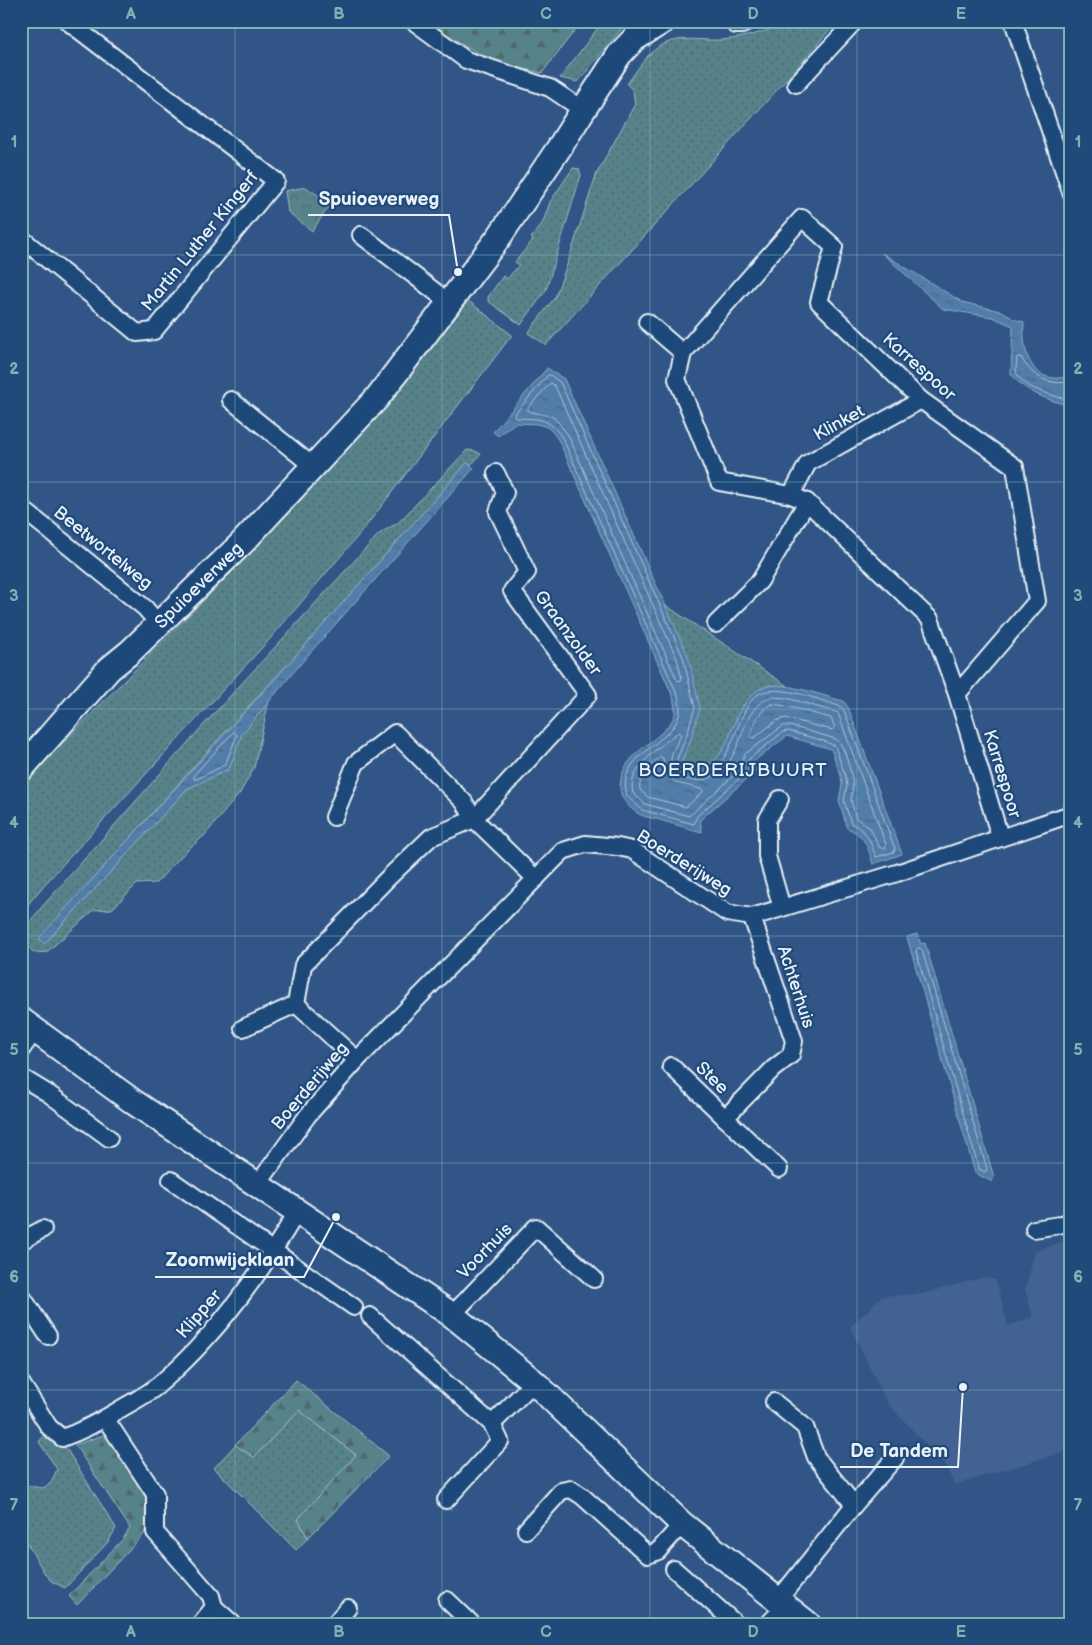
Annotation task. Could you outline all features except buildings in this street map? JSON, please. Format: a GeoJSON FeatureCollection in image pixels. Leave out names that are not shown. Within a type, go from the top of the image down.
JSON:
{"type":"FeatureCollection","features":[{"type":"Feature","properties":{"kind":"street","name":"Martin Luther Kingerf"},"geometry":{"type":"LineString","coordinates":[[21,238],[137,332],[154,331],[276,181],[68,21]]}},
{"type":"Feature","properties":{"kind":"street"},"geometry":{"type":"LineString","coordinates":[[413,21],[466,60],[550,88],[583,110]]}},
{"type":"Feature","properties":{"kind":"street","name":"Spuioeverweg"},"geometry":{"type":"LineString","coordinates":[[21,769],[109,669],[130,652],[242,543],[377,398],[499,237],[626,46],[642,32],[663,21]]}},
{"type":"Feature","properties":{"kind":"street"},"geometry":{"type":"LineString","coordinates":[[796,84],[855,21]]}},
{"type":"Feature","properties":{"kind":"street"},"geometry":{"type":"LineString","coordinates":[[1014,21],[1071,192]]}},
{"type":"Feature","properties":{"kind":"street","name":"Karrespoor"},"geometry":{"type":"LineString","coordinates":[[957,694],[1037,602],[1015,467],[921,400],[819,302],[834,247],[802,218],[683,352],[678,379],[719,482],[791,495],[808,502],[930,619],[957,694],[1000,837]]}},
{"type":"Feature","properties":{"kind":"street"},"geometry":{"type":"LineString","coordinates":[[360,235],[450,303]]}},
{"type":"Feature","properties":{"kind":"street"},"geometry":{"type":"LineString","coordinates":[[647,322],[683,352]]}},
{"type":"Feature","properties":{"kind":"street"},"geometry":{"type":"LineString","coordinates":[[231,400],[314,466]]}},
{"type":"Feature","properties":{"kind":"street","name":"Klinket"},"geometry":{"type":"LineString","coordinates":[[791,495],[808,463],[921,400]]}},
{"type":"Feature","properties":{"kind":"street","name":"Graanzolder"},"geometry":{"type":"LineString","coordinates":[[296,1004],[303,965],[431,838],[474,819],[588,695],[512,591],[527,572],[498,512],[505,492],[496,472]]}},
{"type":"Feature","properties":{"kind":"street"},"geometry":{"type":"LineString","coordinates":[[716,624],[760,581],[808,502]]}},
{"type":"Feature","properties":{"kind":"street","name":"Beetwortelweg"},"geometry":{"type":"LineString","coordinates":[[21,506],[145,608],[158,623]]}},
{"type":"Feature","properties":{"kind":"street"},"geometry":{"type":"LineString","coordinates":[[334,817],[356,763],[395,734],[464,802],[474,819],[536,879]]}},
{"type":"Feature","properties":{"kind":"street"},"geometry":{"type":"LineString","coordinates":[[780,798],[768,820],[767,856],[782,908]]}},
{"type":"Feature","properties":{"kind":"street","name":"Boerderijweg"},"geometry":{"type":"LineString","coordinates":[[258,1184],[308,1115],[357,1060],[563,851],[585,844],[632,850],[727,913],[752,917],[897,873],[1071,814]]}},
{"type":"Feature","properties":{"kind":"street","name":"Achterhuis"},"geometry":{"type":"LineString","coordinates":[[725,1118],[774,1069],[791,1055],[794,1041],[752,917]]}},
{"type":"Feature","properties":{"kind":"street"},"geometry":{"type":"LineString","coordinates":[[243,1028],[296,1004],[357,1060]]}},
{"type":"Feature","properties":{"kind":"street"},"geometry":{"type":"LineString","coordinates":[[21,1050],[28,1025],[135,1103],[452,1315],[534,1382],[682,1524],[783,1602],[808,1624]]}},
{"type":"Feature","properties":{"kind":"street","name":"Stee"},"geometry":{"type":"LineString","coordinates":[[671,1066],[725,1118]]}},
{"type":"Feature","properties":{"kind":"street"},"geometry":{"type":"LineString","coordinates":[[21,1077],[49,1094],[109,1138]]}},
{"type":"Feature","properties":{"kind":"street"},"geometry":{"type":"LineString","coordinates":[[725,1118],[780,1169]]}},
{"type":"Feature","properties":{"kind":"street"},"geometry":{"type":"LineString","coordinates":[[171,1180],[354,1307]]}},
{"type":"Feature","properties":{"kind":"street","name":"Klipper"},"geometry":{"type":"LineString","coordinates":[[21,1383],[49,1427],[62,1438],[79,1432],[106,1418],[154,1388],[185,1360],[240,1298],[274,1250],[296,1212]]}},
{"type":"Feature","properties":{"kind":"street"},"geometry":{"type":"LineString","coordinates":[[1034,1229],[1071,1221]]}},
{"type":"Feature","properties":{"kind":"street","name":"Voorhuis"},"geometry":{"type":"LineString","coordinates":[[452,1315],[536,1228],[594,1279]]}},
{"type":"Feature","properties":{"kind":"street"},"geometry":{"type":"LineString","coordinates":[[21,1241],[43,1229]]}},
{"type":"Feature","properties":{"kind":"street"},"geometry":{"type":"LineString","coordinates":[[21,1295],[48,1336]]}},
{"type":"Feature","properties":{"kind":"street"},"geometry":{"type":"LineString","coordinates":[[370,1316],[492,1424],[500,1441],[446,1500]]}},
{"type":"Feature","properties":{"kind":"street"},"geometry":{"type":"LineString","coordinates":[[492,1424],[534,1382]]}},
{"type":"Feature","properties":{"kind":"street"},"geometry":{"type":"LineString","coordinates":[[774,1402],[805,1427],[816,1457],[854,1505]]}},
{"type":"Feature","properties":{"kind":"street"},"geometry":{"type":"LineString","coordinates":[[106,1418],[154,1494],[155,1532],[211,1596],[214,1608],[232,1624]]}},
{"type":"Feature","properties":{"kind":"street"},"geometry":{"type":"LineString","coordinates":[[768,1624],[854,1505],[895,1458]]}},
{"type":"Feature","properties":{"kind":"street"},"geometry":{"type":"LineString","coordinates":[[526,1530],[561,1491],[570,1489],[582,1496],[648,1555],[658,1551],[682,1524]]}},
{"type":"Feature","properties":{"kind":"street"},"geometry":{"type":"LineString","coordinates":[[674,1570],[736,1624]]}},
{"type":"Feature","properties":{"kind":"street"},"geometry":{"type":"LineString","coordinates":[[447,1600],[472,1624]]}},
{"type":"Feature","properties":{"kind":"street"},"geometry":{"type":"LineString","coordinates":[[200,1624],[214,1608]]}},
{"type":"Feature","properties":{"kind":"street"},"geometry":{"type":"LineString","coordinates":[[334,1624],[348,1608]]}},
{"type":"Feature","properties":{"kind":"shaded area"},"geometry":{"type":"Polygon","coordinates":[[[1071,1239],[1071,1450],[954,1485],[946,1466],[887,1403],[850,1327],[882,1296],[922,1294],[984,1277],[996,1280],[1008,1326],[1033,1317],[1025,1290],[1035,1251],[1071,1239]]]}},
{"type":"Feature","properties":{"kind":"green space"},"geometry":{"type":"Polygon","coordinates":[[[425,21],[582,21],[542,73],[491,61],[425,21]]]}},
{"type":"Feature","properties":{"kind":"green space"},"geometry":{"type":"Polygon","coordinates":[[[603,21],[628,21],[578,82],[560,78],[603,21]]]}},
{"type":"Feature","properties":{"kind":"green space"},"geometry":{"type":"Polygon","coordinates":[[[788,21],[837,21],[804,60],[546,345],[528,333],[555,297],[596,175],[635,104],[633,91],[627,84],[646,59],[660,46],[667,43],[690,39],[721,40],[738,38],[764,31],[788,21]]]}},
{"type":"Feature","properties":{"kind":"green space"},"geometry":{"type":"Polygon","coordinates":[[[573,168],[579,169],[581,175],[546,290],[521,325],[488,301],[488,297],[503,276],[507,279],[519,265],[515,262],[533,240],[531,238],[543,222],[550,202],[573,168]]]}},
{"type":"Feature","properties":{"kind":"green space"},"geometry":{"type":"Polygon","coordinates":[[[306,187],[331,204],[312,231],[288,212],[285,191],[306,187]]]}},
{"type":"Feature","properties":{"kind":"green space"},"geometry":{"type":"Polygon","coordinates":[[[466,299],[512,335],[363,530],[269,640],[44,885],[21,913],[21,785],[227,577],[366,425],[456,317],[466,299]]]}},
{"type":"Feature","properties":{"kind":"green space"},"geometry":{"type":"Polygon","coordinates":[[[467,450],[481,454],[471,465],[467,463],[292,660],[39,939],[45,943],[187,789],[229,769],[242,734],[269,701],[254,768],[240,793],[204,836],[187,850],[156,883],[137,884],[112,909],[94,910],[47,952],[34,953],[21,939],[41,908],[199,730],[379,534],[399,522],[467,450]]]}},
{"type":"Feature","properties":{"kind":"green space"},"geometry":{"type":"Polygon","coordinates":[[[665,605],[789,687],[769,685],[747,701],[742,707],[728,739],[717,758],[709,765],[699,768],[687,768],[682,760],[691,739],[665,605]]]}},
{"type":"Feature","properties":{"kind":"green space"},"geometry":{"type":"Polygon","coordinates":[[[296,1380],[389,1456],[308,1538],[298,1519],[356,1455],[299,1410],[254,1457],[235,1445],[296,1380]]]}},
{"type":"Feature","properties":{"kind":"green space"},"geometry":{"type":"Polygon","coordinates":[[[299,1410],[357,1456],[298,1519],[308,1538],[296,1550],[214,1468],[235,1445],[254,1457],[299,1410]]]}},
{"type":"Feature","properties":{"kind":"green space"},"geometry":{"type":"Polygon","coordinates":[[[45,1433],[64,1445],[116,1528],[108,1542],[65,1588],[51,1581],[45,1574],[21,1533],[21,1485],[43,1488],[51,1483],[57,1469],[39,1442],[45,1433]]]}},
{"type":"Feature","properties":{"kind":"green space"},"geometry":{"type":"Polygon","coordinates":[[[106,1434],[145,1492],[148,1509],[147,1522],[144,1534],[77,1605],[69,1596],[123,1539],[130,1528],[75,1445],[106,1434]]]}},
{"type":"Feature","properties":{"kind":"water"},"geometry":{"type":"Polygon","coordinates":[[[882,253],[962,302],[1004,312],[1013,319],[1024,322],[1027,356],[1038,372],[1046,377],[1071,376],[1071,406],[1031,391],[1011,374],[1013,326],[992,317],[943,309],[882,253]]]}},
{"type":"Feature","properties":{"kind":"water"},"geometry":{"type":"Polygon","coordinates":[[[547,368],[564,379],[688,656],[700,708],[691,739],[682,760],[687,767],[703,767],[714,761],[723,749],[745,704],[754,693],[768,686],[776,685],[795,688],[843,701],[848,707],[902,854],[873,864],[865,842],[858,834],[847,828],[839,800],[842,785],[841,776],[831,749],[787,736],[753,762],[757,770],[700,820],[702,832],[643,816],[635,812],[626,803],[620,791],[622,775],[633,757],[659,735],[673,719],[675,711],[673,697],[559,441],[551,430],[537,424],[515,423],[498,436],[493,432],[547,368]]]}},
{"type":"Feature","properties":{"kind":"water"},"geometry":{"type":"Polygon","coordinates":[[[467,463],[474,468],[302,662],[242,734],[229,769],[187,789],[44,944],[39,938],[292,660],[467,463]]]}},
{"type":"Feature","properties":{"kind":"water"},"geometry":{"type":"Polygon","coordinates":[[[917,934],[921,944],[925,943],[994,1177],[992,1182],[975,1173],[907,937],[917,934]]]}},
{"type":"Feature","properties":{"kind":"place","name":"Spuioeverweg"},"geometry":{"type":"Point","coordinates":[458,272]}},
{"type":"Feature","properties":{"kind":"place","name":"Zoomwijcklaan"},"geometry":{"type":"Point","coordinates":[336,1217]}},
{"type":"Feature","properties":{"kind":"place","name":"De Tandem"},"geometry":{"type":"Point","coordinates":[963,1387]}},
{"type":"Feature","properties":{"kind":"district","name":"BOERDERIJBUURT"},"geometry":{"type":"Point","coordinates":[733,770]}}]}
